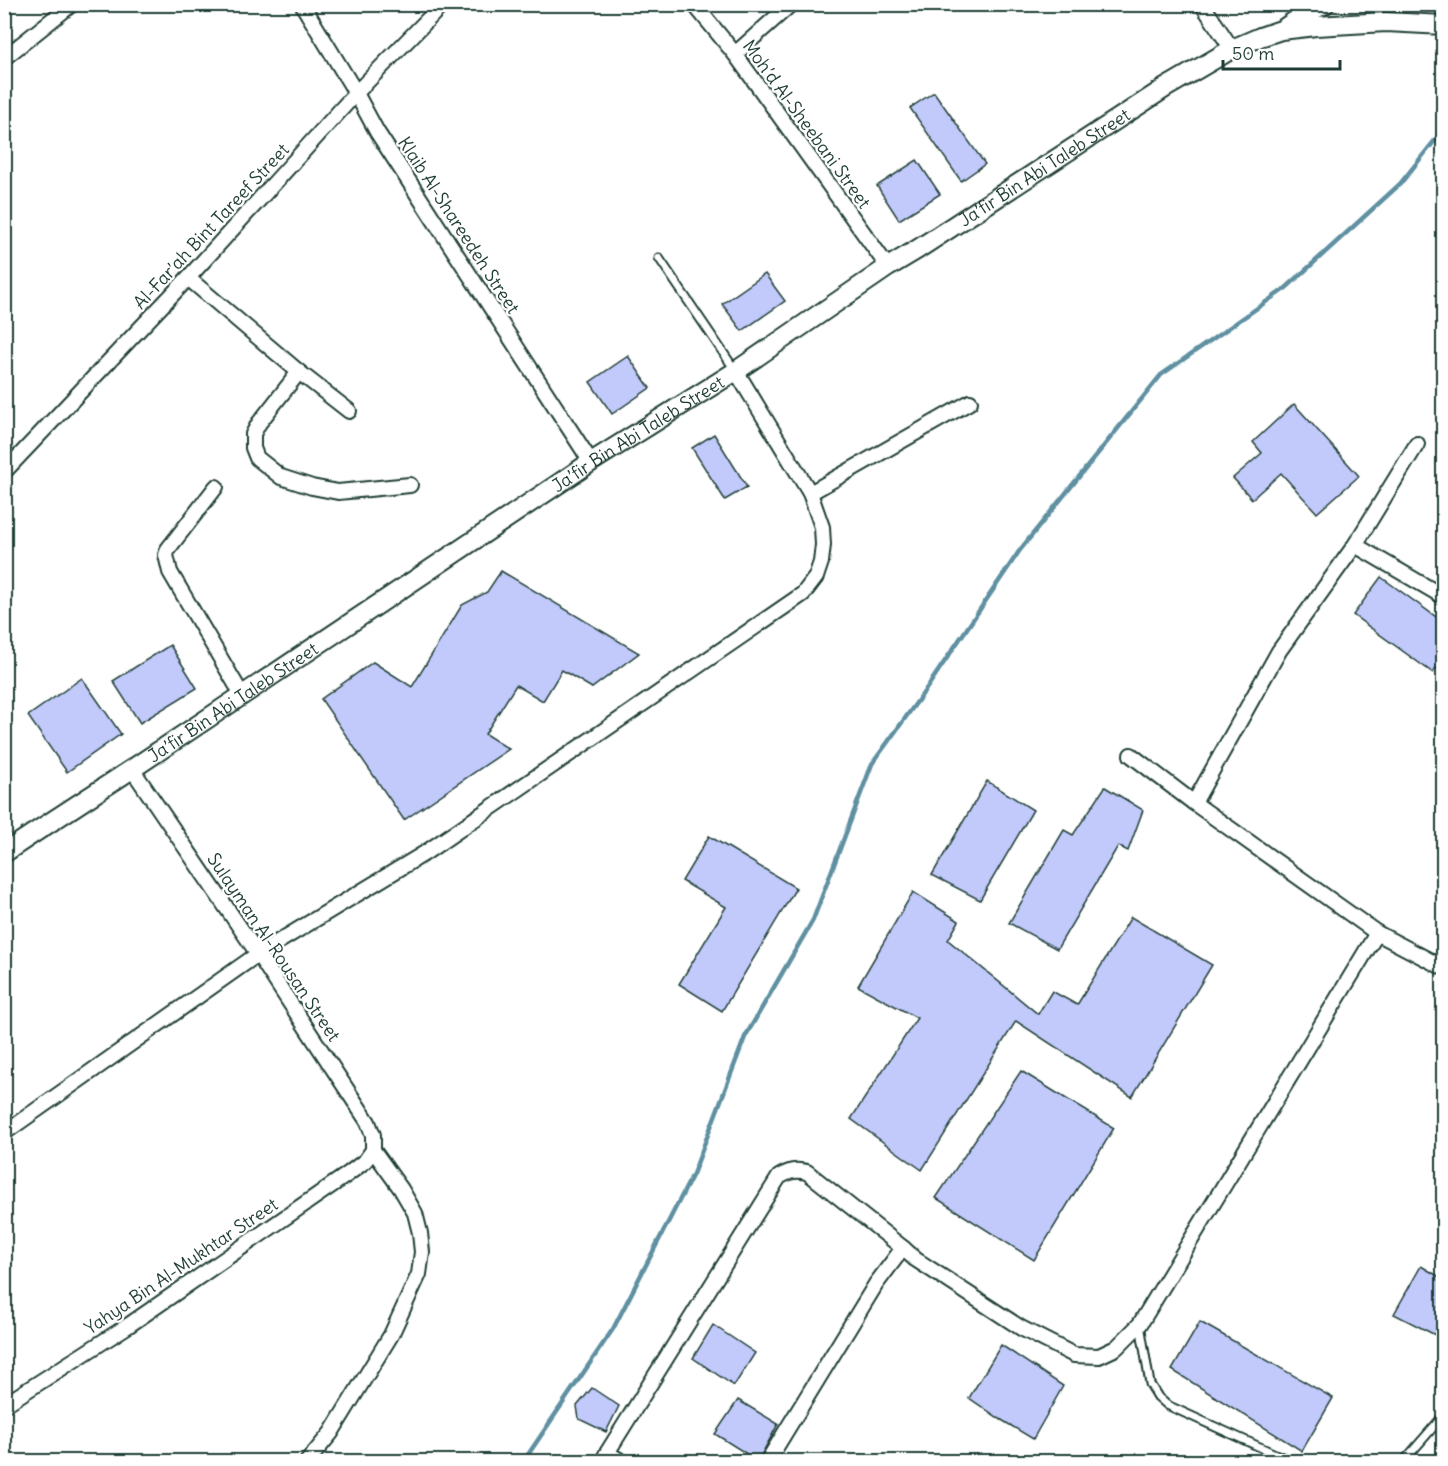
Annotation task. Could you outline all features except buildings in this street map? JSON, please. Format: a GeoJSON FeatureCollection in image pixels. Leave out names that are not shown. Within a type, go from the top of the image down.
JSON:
{"type":"FeatureCollection","features":[{"type":"Feature","properties":{"kind":"street"},"geometry":{"type":"LineString","coordinates":[[4,58],[72,4]]}},
{"type":"Feature","properties":{"kind":"street","name":"Klaib Al-Shareedeh Street"},"geometry":{"type":"LineString","coordinates":[[302,4],[377,132],[591,462]]}},
{"type":"Feature","properties":{"kind":"street","name":"Al-Far’ah Bint Tareef Street"},"geometry":{"type":"LineString","coordinates":[[4,472],[188,278],[356,93],[443,4]]}},
{"type":"Feature","properties":{"kind":"street","name":"Moh’d Al-Sheebani Street"},"geometry":{"type":"LineString","coordinates":[[694,4],[735,54],[888,267]]}},
{"type":"Feature","properties":{"kind":"street"},"geometry":{"type":"LineString","coordinates":[[735,54],[791,4]]}},
{"type":"Feature","properties":{"kind":"street"},"geometry":{"type":"LineString","coordinates":[[1202,4],[1232,49]]}},
{"type":"Feature","properties":{"kind":"street","name":"Ja’fir Bin Abi Taleb Street"},"geometry":{"type":"LineString","coordinates":[[1281,30],[1302,15],[1325,4]]}},
{"type":"Feature","properties":{"kind":"street","name":"Ja’fir Bin Abi Taleb Street"},"geometry":{"type":"LineString","coordinates":[[4,853],[591,462],[736,371],[888,267],[1165,88],[1232,49],[1281,30],[1351,23],[1443,25]]}},
{"type":"Feature","properties":{"kind":"street"},"geometry":{"type":"LineString","coordinates":[[188,278],[348,411]]}},
{"type":"Feature","properties":{"kind":"street"},"geometry":{"type":"LineString","coordinates":[[4,1133],[258,954],[425,853],[803,594],[816,577],[821,562],[822,527],[810,493],[736,371]]}},
{"type":"Feature","properties":{"kind":"street"},"geometry":{"type":"LineString","coordinates":[[299,372],[253,434],[253,448],[257,458],[281,477],[338,492],[410,485]]}},
{"type":"Feature","properties":{"kind":"street"},"geometry":{"type":"LineString","coordinates":[[810,493],[970,402]]}},
{"type":"Feature","properties":{"kind":"street"},"geometry":{"type":"LineString","coordinates":[[1194,803],[1279,651],[1355,545],[1417,444]]}},
{"type":"Feature","properties":{"kind":"street"},"geometry":{"type":"LineString","coordinates":[[216,487],[168,549],[166,555],[170,572],[242,695]]}},
{"type":"Feature","properties":{"kind":"street"},"geometry":{"type":"LineString","coordinates":[[1355,545],[1443,597]]}},
{"type":"Feature","properties":{"kind":"street"},"geometry":{"type":"LineString","coordinates":[[1131,755],[1194,803],[1377,933],[1443,968]]}},
{"type":"Feature","properties":{"kind":"street","name":"Sulayman Al-Rousan Street"},"geometry":{"type":"LineString","coordinates":[[132,769],[258,954],[368,1122],[373,1135],[373,1150]]}},
{"type":"Feature","properties":{"kind":"street"},"geometry":{"type":"LineString","coordinates":[[623,1461],[605,1457],[779,1177],[789,1172],[799,1170],[807,1172],[915,1259],[1021,1329],[1074,1356],[1099,1356],[1116,1348],[1140,1324],[1377,933]]}},
{"type":"Feature","properties":{"kind":"street"},"geometry":{"type":"LineString","coordinates":[[307,1461],[331,1433],[391,1335],[419,1274],[422,1252],[415,1213],[373,1150]]}},
{"type":"Feature","properties":{"kind":"street","name":"Yahya Bin Al-Mukhtar Street"},"geometry":{"type":"LineString","coordinates":[[4,1405],[129,1325],[348,1174],[365,1161],[373,1150]]}},
{"type":"Feature","properties":{"kind":"street"},"geometry":{"type":"LineString","coordinates":[[767,1461],[876,1284],[903,1248]]}},
{"type":"Feature","properties":{"kind":"lane"},"geometry":{"type":"LineString","coordinates":[[659,258],[736,371]]}},
{"type":"Feature","properties":{"kind":"lane"},"geometry":{"type":"LineString","coordinates":[[1140,1324],[1150,1384],[1158,1397],[1167,1405],[1293,1461]]}},
{"type":"Feature","properties":{"kind":"lane"},"geometry":{"type":"LineString","coordinates":[[1403,1461],[1443,1415]]}},
{"type":"Feature","properties":{"kind":"waterway"},"geometry":{"type":"LineString","coordinates":[[523,1462],[613,1329],[693,1174],[745,1037],[813,920],[872,764],[924,692],[1020,550],[1161,375],[1286,288],[1400,184],[1444,129]]}}]}
